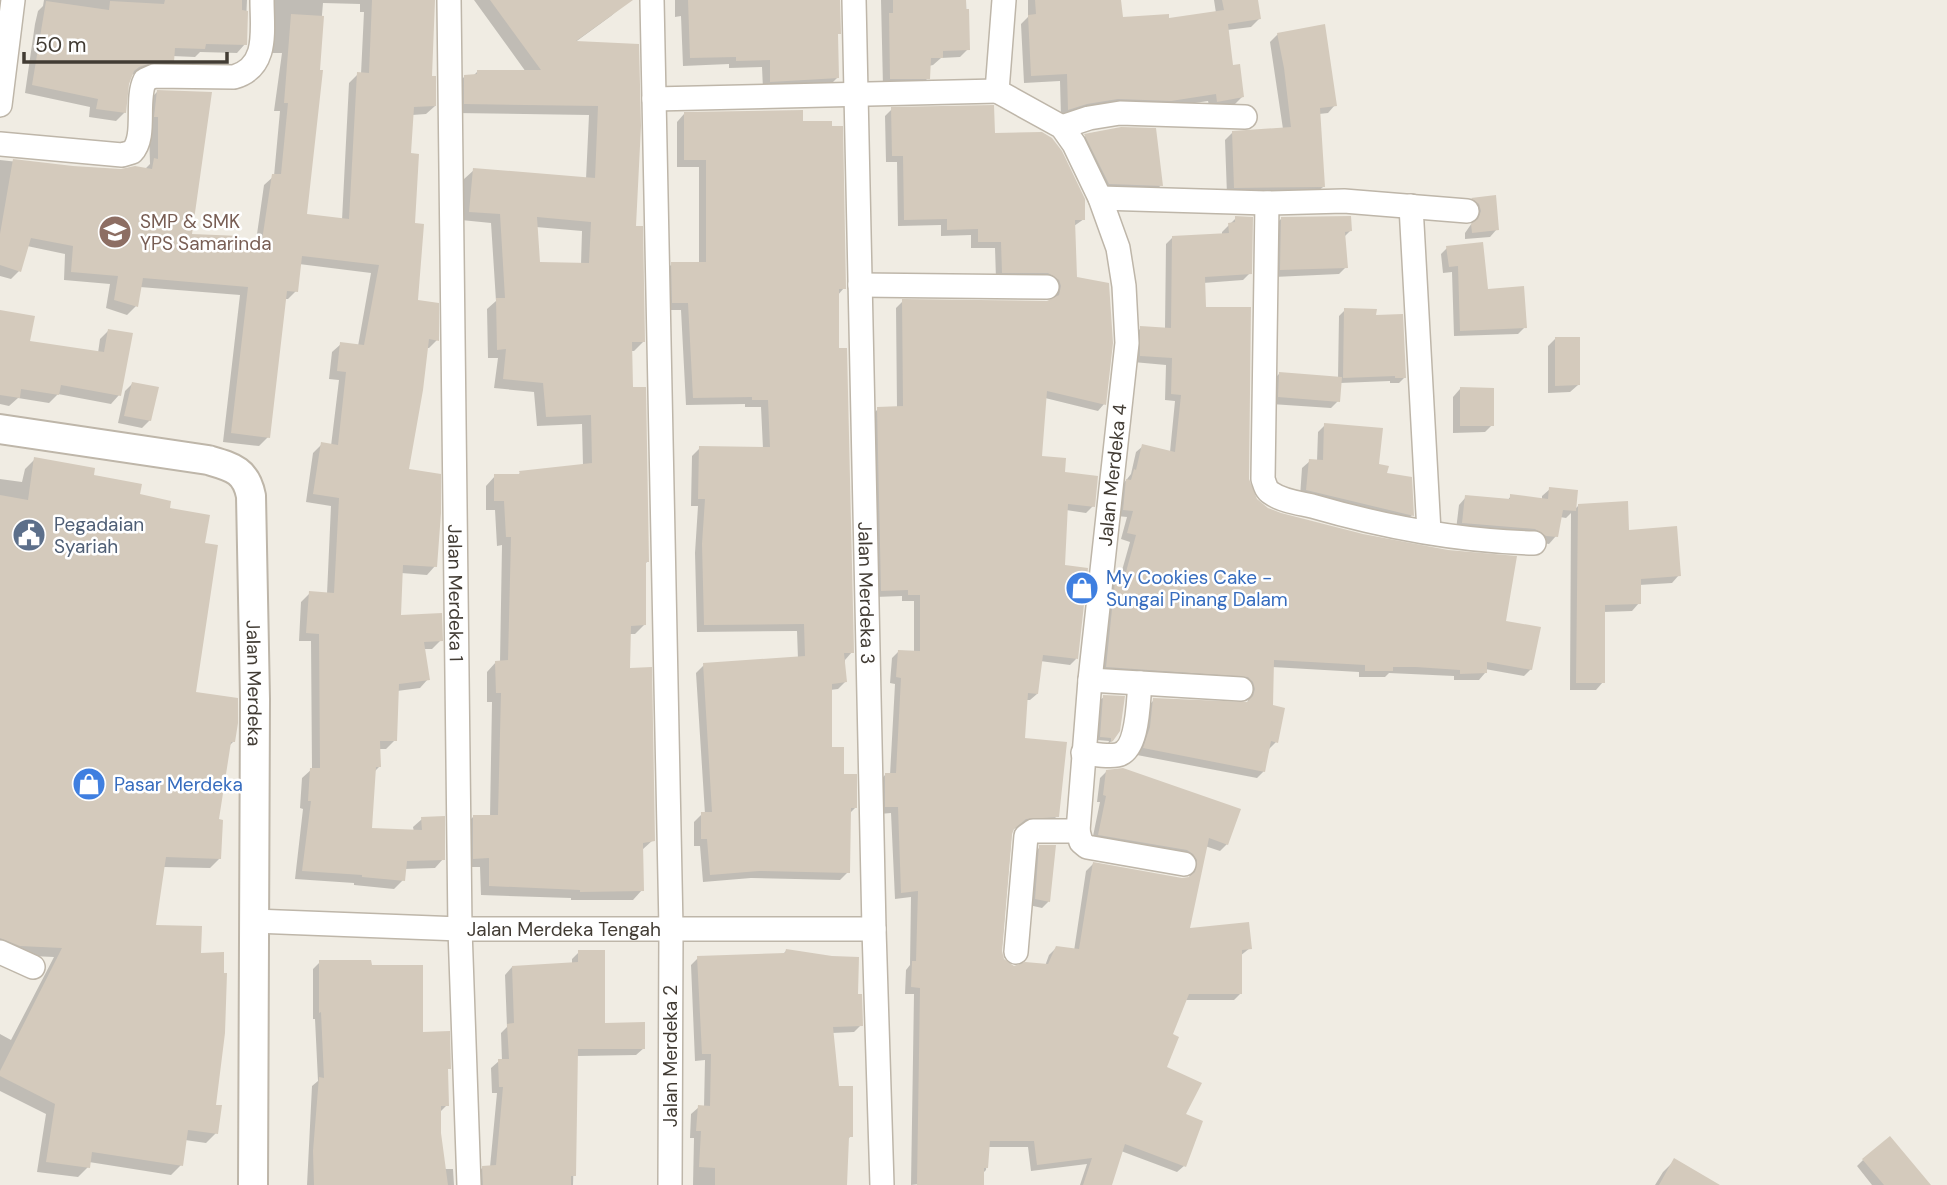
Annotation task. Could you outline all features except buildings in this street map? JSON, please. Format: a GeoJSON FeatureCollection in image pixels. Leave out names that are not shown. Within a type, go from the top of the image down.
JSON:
{"type":"FeatureCollection","features":[{"type":"Feature","properties":{"kind":"street"},"geometry":{"type":"LineString","coordinates":[[0,105],[13,0]]}},
{"type":"Feature","properties":{"kind":"street"},"geometry":{"type":"LineString","coordinates":[[0,144],[122,155],[132,152],[138,143],[141,89],[145,80],[154,76],[234,77],[252,68],[260,55],[262,0]]}},
{"type":"Feature","properties":{"kind":"street","name":"Jalan Merdeka 1"},"geometry":{"type":"LineString","coordinates":[[449,0],[460,929],[469,1185]]}},
{"type":"Feature","properties":{"kind":"street","name":"Jalan Merdeka 2"},"geometry":{"type":"LineString","coordinates":[[652,0],[671,928],[670,1185]]}},
{"type":"Feature","properties":{"kind":"street","name":"Jalan Merdeka 3"},"geometry":{"type":"LineString","coordinates":[[854,0],[882,1185]]}},
{"type":"Feature","properties":{"kind":"street"},"geometry":{"type":"LineString","coordinates":[[654,99],[997,91],[1004,0]]}},
{"type":"Feature","properties":{"kind":"street","name":"Jalan Merdeka 4"},"geometry":{"type":"LineString","coordinates":[[997,91],[1062,127],[1074,144],[1100,198],[1118,248],[1124,286],[1127,342],[1090,680],[1077,831]]}},
{"type":"Feature","properties":{"kind":"street"},"geometry":{"type":"LineString","coordinates":[[1062,127],[1088,118],[1120,113],[1245,117]]}},
{"type":"Feature","properties":{"kind":"street"},"geometry":{"type":"LineString","coordinates":[[1100,198],[1267,204],[1344,201],[1467,211]]}},
{"type":"Feature","properties":{"kind":"street"},"geometry":{"type":"LineString","coordinates":[[1267,204],[1266,489],[1278,496],[1345,516],[1460,538],[1534,543]]}},
{"type":"Feature","properties":{"kind":"street"},"geometry":{"type":"LineString","coordinates":[[1411,205],[1429,532]]}},
{"type":"Feature","properties":{"kind":"street"},"geometry":{"type":"LineString","coordinates":[[860,285],[1047,287]]}},
{"type":"Feature","properties":{"kind":"street","name":"Jalan Merdeka"},"geometry":{"type":"LineString","coordinates":[[0,429],[208,460],[239,471],[249,484],[255,699],[253,1185]]}},
{"type":"Feature","properties":{"kind":"street"},"geometry":{"type":"LineString","coordinates":[[1090,680],[1241,690]]}},
{"type":"Feature","properties":{"kind":"street"},"geometry":{"type":"LineString","coordinates":[[1083,753],[1116,755],[1128,748],[1134,734],[1140,683]]}},
{"type":"Feature","properties":{"kind":"street"},"geometry":{"type":"LineString","coordinates":[[1016,952],[1026,836],[1032,831],[1077,831],[1081,842],[1087,847],[1184,864]]}},
{"type":"Feature","properties":{"kind":"street","name":"Jalan Merdeka Tengah"},"geometry":{"type":"LineString","coordinates":[[254,921],[460,929],[874,929]]}},
{"type":"Feature","properties":{"kind":"street"},"geometry":{"type":"LineString","coordinates":[[0,952],[33,967]]}},
{"type":"Feature","properties":{"kind":"place","name":"SMP & SMK YPS Samarinda"},"geometry":{"type":"Point","coordinates":[115,232]}},
{"type":"Feature","properties":{"kind":"place","name":"Pegadaian Syariah"},"geometry":{"type":"Point","coordinates":[29,535]}},
{"type":"Feature","properties":{"kind":"place","name":"My Cookies Cake - Sungai Pinang Dalam"},"geometry":{"type":"Point","coordinates":[1082,588]}},
{"type":"Feature","properties":{"kind":"place","name":"Pasar Merdeka"},"geometry":{"type":"Point","coordinates":[89,784]}}]}
